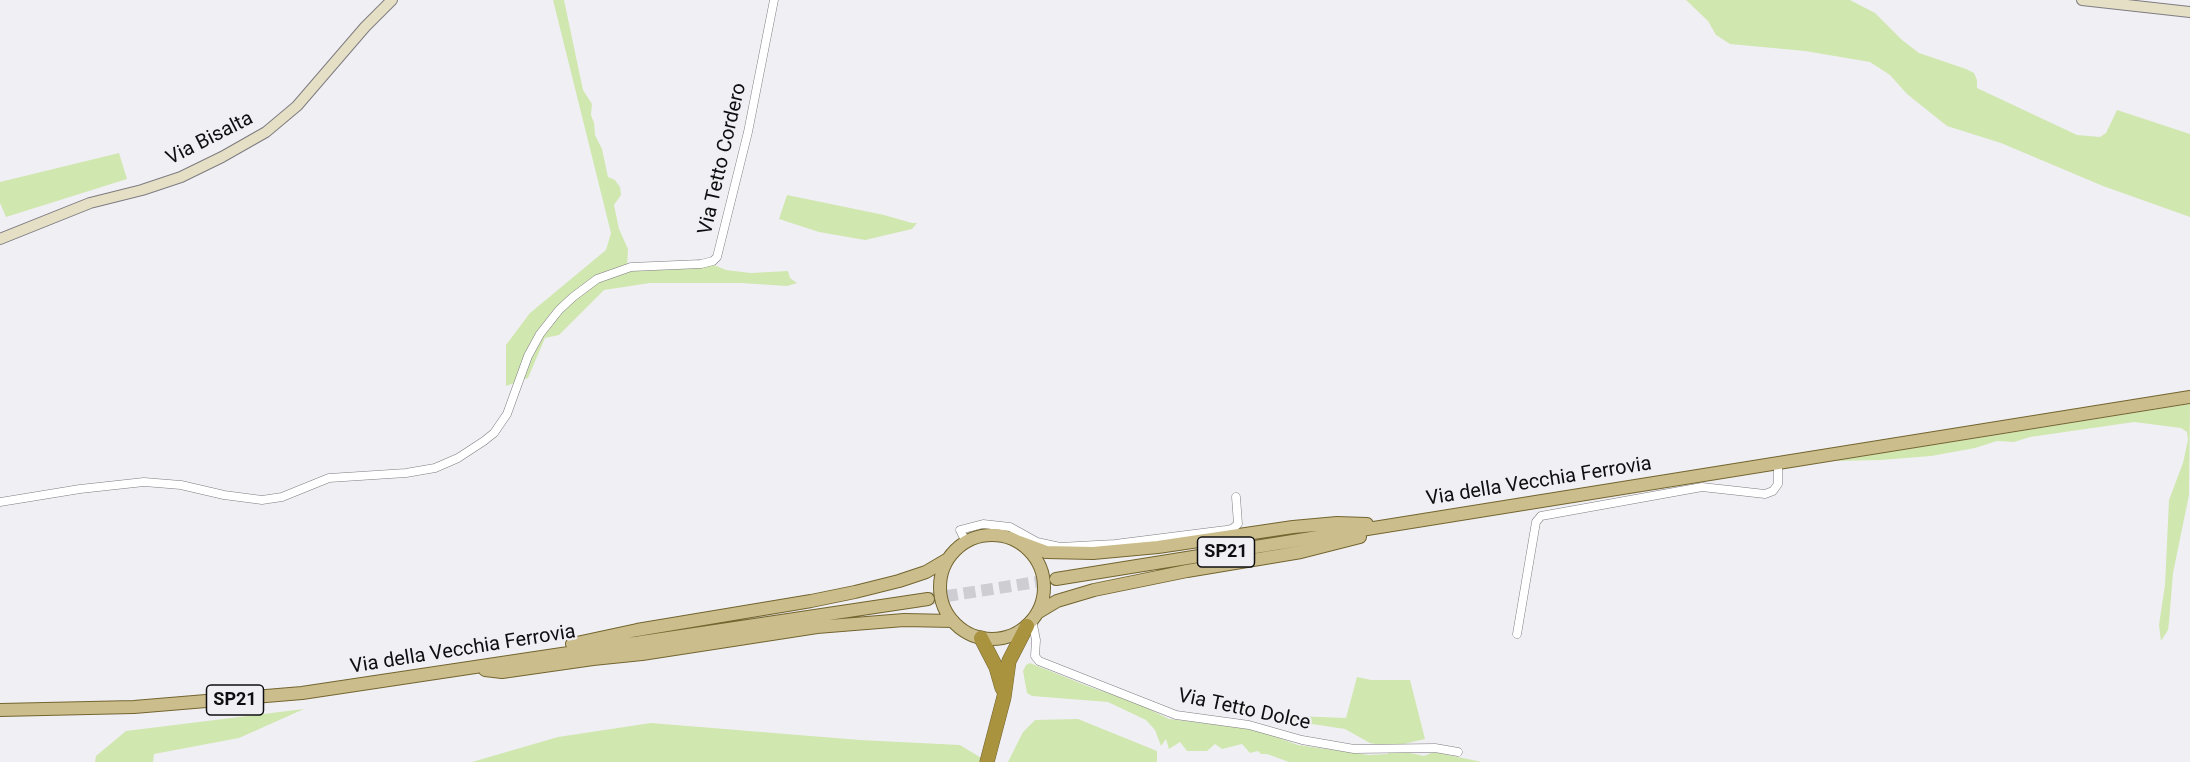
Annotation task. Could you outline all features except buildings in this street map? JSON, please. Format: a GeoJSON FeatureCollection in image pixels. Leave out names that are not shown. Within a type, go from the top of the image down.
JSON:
{"type":"FeatureCollection","features":[{"type":"Feature","properties":{"kind":"highway"},"geometry":{"type":"LineString","coordinates":[[987,762],[1004,697],[1009,662],[1032,620]]}},
{"type":"Feature","properties":{"kind":"highway"},"geometry":{"type":"LineString","coordinates":[[981,638],[999,674],[1004,697]]}},
{"type":"Feature","properties":{"kind":"main road","name":"Via della Vecchia Ferrovia"},"geometry":{"type":"LineString","coordinates":[[1056,579],[2190,397]]}},
{"type":"Feature","properties":{"kind":"main road"},"geometry":{"type":"LineString","coordinates":[[469,668],[501,656],[588,642],[637,630],[811,601],[899,581],[926,572],[948,559],[966,542],[980,536],[996,535],[1046,552],[1093,553],[1158,547],[1304,526],[1337,523],[1395,525]]}},
{"type":"Feature","properties":{"kind":"main road"},"geometry":{"type":"LineString","coordinates":[[948,559],[942,574],[940,591],[944,607],[953,621],[968,633],[981,638],[1005,638],[1057,601],[1094,590],[1187,571],[1317,549],[1395,525]]}},
{"type":"Feature","properties":{"kind":"main road"},"geometry":{"type":"LineString","coordinates":[[1019,542],[1036,559],[1042,574],[1044,590],[1032,620]]}},
{"type":"Feature","properties":{"kind":"main road","name":"Via della Vecchia Ferrovia"},"geometry":{"type":"LineString","coordinates":[[0,710],[134,707],[302,693],[928,599]]}},
{"type":"Feature","properties":{"kind":"main road"},"geometry":{"type":"LineString","coordinates":[[469,668],[502,672],[593,658],[642,654],[818,627],[904,620],[953,621]]}},
{"type":"Feature","properties":{"kind":"street","name":"Via Bisalta"},"geometry":{"type":"LineString","coordinates":[[0,239],[90,203],[181,177],[266,132],[297,106],[350,43],[392,0]]}},
{"type":"Feature","properties":{"kind":"street","name":"Via Tetto Cordero"},"geometry":{"type":"LineString","coordinates":[[0,502],[80,489],[144,482],[181,485],[224,495],[262,500],[282,497],[329,478],[413,472],[435,468],[458,458],[494,433],[507,414],[528,356],[540,334],[573,297],[597,279],[631,267],[701,264],[713,261],[717,256],[748,132],[774,0]]}},
{"type":"Feature","properties":{"kind":"street"},"geometry":{"type":"LineString","coordinates":[[2082,0],[2190,12]]}},
{"type":"Feature","properties":{"kind":"street"},"geometry":{"type":"LineString","coordinates":[[1517,634],[1536,522],[1541,516],[1702,487],[1765,494],[1773,491],[1778,484],[1778,463]]}},
{"type":"Feature","properties":{"kind":"street"},"geometry":{"type":"LineString","coordinates":[[966,542],[960,530],[982,524],[1010,527],[1037,542],[1060,547],[1116,544],[1226,530],[1238,524],[1236,497]]}},
{"type":"Feature","properties":{"kind":"street","name":"Via Tetto Dolce"},"geometry":{"type":"LineString","coordinates":[[1032,620],[1036,640],[1035,656],[1039,661],[1176,715],[1250,725],[1302,740],[1354,749],[1435,748],[1458,752]]}},
{"type":"Feature","properties":{"kind":"green space"},"geometry":{"type":"Polygon","coordinates":[[[553,0],[564,0],[583,90],[592,104],[591,115],[595,135],[602,149],[608,177],[615,180],[620,187],[621,195],[614,205],[619,229],[628,249],[627,269],[714,265],[726,270],[751,273],[788,271],[790,278],[797,283],[787,286],[741,283],[650,283],[604,290],[559,335],[545,338],[528,378],[506,386],[506,345],[530,313],[606,250],[611,233],[553,0]]]}},
{"type":"Feature","properties":{"kind":"green space"},"geometry":{"type":"Polygon","coordinates":[[[1686,0],[1850,0],[1875,13],[1902,40],[1919,53],[1974,73],[1977,88],[2077,135],[2100,137],[2106,133],[2117,110],[2190,134],[2190,217],[2103,186],[2001,143],[1947,126],[1907,94],[1890,75],[1870,62],[1805,51],[1730,44],[1716,35],[1708,21],[1686,0]]]}},
{"type":"Feature","properties":{"kind":"green space"},"geometry":{"type":"Polygon","coordinates":[[[119,153],[127,179],[6,217],[0,203],[0,182],[119,153]]]}},
{"type":"Feature","properties":{"kind":"green space"},"geometry":{"type":"Polygon","coordinates":[[[787,195],[917,223],[912,229],[865,240],[819,232],[779,219],[787,195]]]}},
{"type":"Feature","properties":{"kind":"green space"},"geometry":{"type":"Polygon","coordinates":[[[2190,404],[2189,495],[2173,573],[2168,630],[2161,641],[2159,625],[2165,585],[2169,500],[2183,463],[2188,440],[2187,432],[2181,428],[2134,422],[2030,437],[2014,442],[1997,441],[1975,448],[1931,456],[1834,461],[2190,404]]]}},
{"type":"Feature","properties":{"kind":"green space"},"geometry":{"type":"Polygon","coordinates":[[[1030,663],[1135,702],[1169,719],[1254,729],[1298,745],[1369,755],[1388,754],[1386,746],[1370,743],[1345,729],[1312,724],[1303,727],[1295,725],[1295,716],[1346,718],[1357,677],[1371,680],[1410,680],[1425,739],[1404,744],[1406,752],[1424,756],[1434,752],[1482,762],[1289,762],[1261,754],[1258,751],[1250,753],[1242,744],[1222,749],[1215,744],[1207,751],[1187,751],[1180,742],[1169,749],[1166,739],[1161,746],[1155,730],[1146,720],[1108,702],[1032,696],[1027,693],[1023,671],[1030,663]]]}},
{"type":"Feature","properties":{"kind":"green space"},"geometry":{"type":"Polygon","coordinates":[[[304,709],[239,738],[154,754],[153,762],[95,762],[96,756],[126,731],[304,709]]]}},
{"type":"Feature","properties":{"kind":"green space"},"geometry":{"type":"Polygon","coordinates":[[[1078,719],[1157,751],[1157,762],[1008,762],[1023,732],[1035,720],[1078,719]]]}},
{"type":"Feature","properties":{"kind":"green space"},"geometry":{"type":"Polygon","coordinates":[[[651,723],[860,740],[960,745],[988,762],[472,762],[558,737],[651,723]]]}},
{"type":"Feature","properties":{"kind":"tunnel"},"geometry":{"type":"LineString","coordinates":[[928,599],[1056,579]]}}]}
